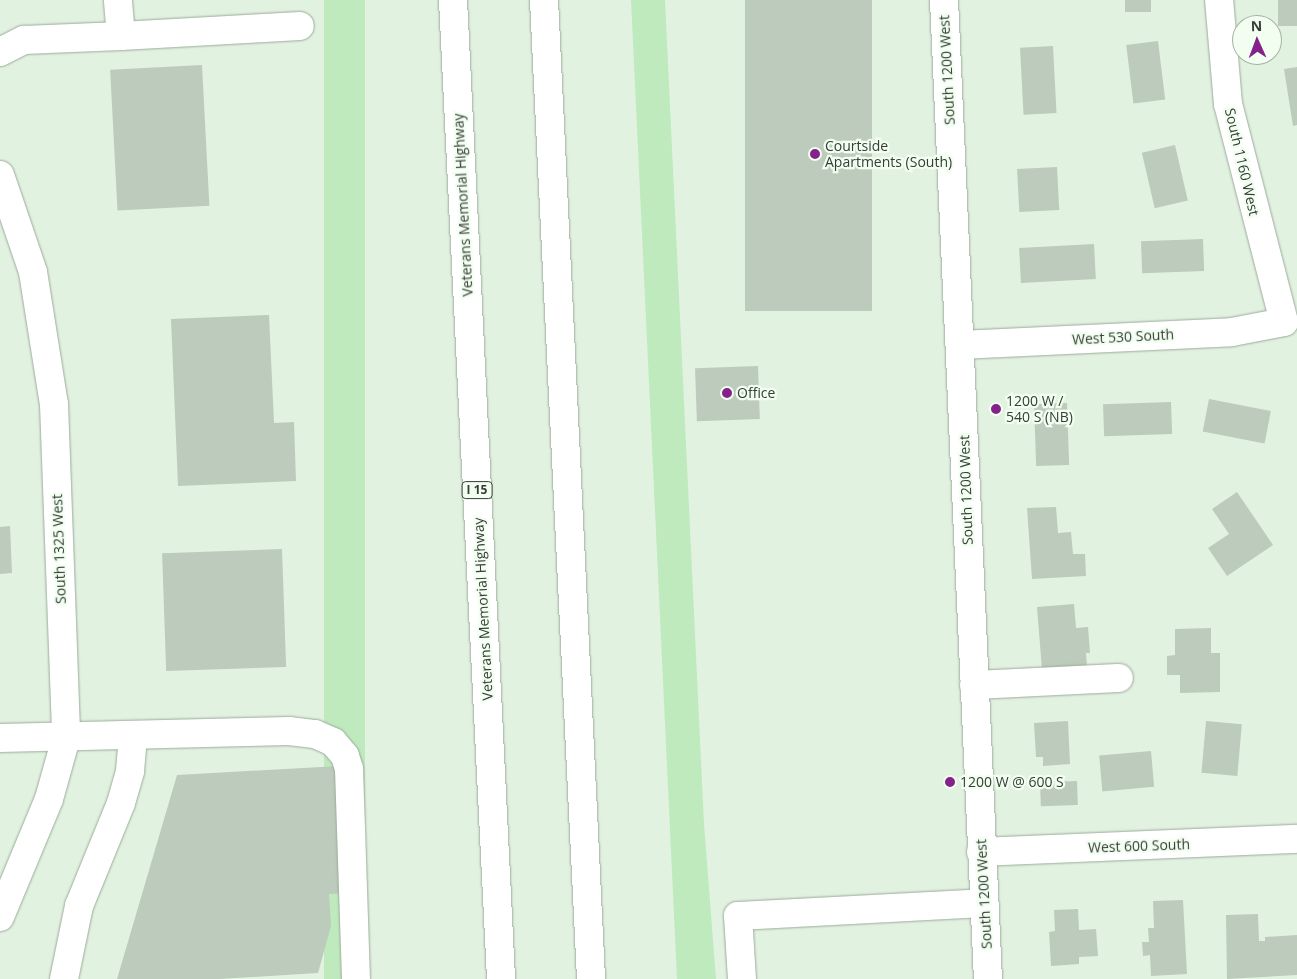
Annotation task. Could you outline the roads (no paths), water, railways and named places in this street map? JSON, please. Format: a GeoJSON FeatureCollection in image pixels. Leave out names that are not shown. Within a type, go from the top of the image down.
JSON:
{"type":"FeatureCollection","features":[{"type":"Feature","properties":{"kind":"main road"},"geometry":{"type":"LineString","coordinates":[[118,0],[121,36]]}},
{"type":"Feature","properties":{"kind":"main road","name":"Veterans Memorial Highway"},"geometry":{"type":"LineString","coordinates":[[453,0],[501,979]]}},
{"type":"Feature","properties":{"kind":"main road"},"geometry":{"type":"LineString","coordinates":[[544,0],[591,979]]}},
{"type":"Feature","properties":{"kind":"main road","name":"South 1200 West"},"geometry":{"type":"LineString","coordinates":[[944,0],[988,979]]}},
{"type":"Feature","properties":{"kind":"main road","name":"South 1160 West"},"geometry":{"type":"LineString","coordinates":[[1220,0],[1228,104],[1284,322]]}},
{"type":"Feature","properties":{"kind":"main road"},"geometry":{"type":"LineString","coordinates":[[0,52],[24,40],[300,26]]}},
{"type":"Feature","properties":{"kind":"main road","name":"South 1325 West"},"geometry":{"type":"LineString","coordinates":[[0,175],[33,272],[54,404],[66,738],[50,798],[0,917]]}},
{"type":"Feature","properties":{"kind":"main road","name":"West 530 South"},"geometry":{"type":"LineString","coordinates":[[960,344],[1232,332],[1284,322]]}},
{"type":"Feature","properties":{"kind":"main road"},"geometry":{"type":"LineString","coordinates":[[974,685],[1119,678]]}},
{"type":"Feature","properties":{"kind":"main road"},"geometry":{"type":"LineString","coordinates":[[0,738],[66,738],[289,731],[315,734],[333,742],[345,756],[349,769],[356,979]]}},
{"type":"Feature","properties":{"kind":"main road"},"geometry":{"type":"LineString","coordinates":[[64,979],[79,906],[122,803],[130,771],[133,736]]}},
{"type":"Feature","properties":{"kind":"main road","name":"West 600 South"},"geometry":{"type":"LineString","coordinates":[[981,852],[1297,839]]}},
{"type":"Feature","properties":{"kind":"main road"},"geometry":{"type":"LineString","coordinates":[[742,979],[738,916],[984,903]]}},
{"type":"Feature","properties":{"kind":"place","name":"Courtside Apartments (South)"},"geometry":{"type":"Point","coordinates":[815,154]}},
{"type":"Feature","properties":{"kind":"place","name":"Office"},"geometry":{"type":"Point","coordinates":[727,393]}},
{"type":"Feature","properties":{"kind":"place","name":"1200 W / 540 S (NB)"},"geometry":{"type":"Point","coordinates":[996,409]}},
{"type":"Feature","properties":{"kind":"place","name":"1200 W @ 600 S"},"geometry":{"type":"Point","coordinates":[950,782]}}]}
